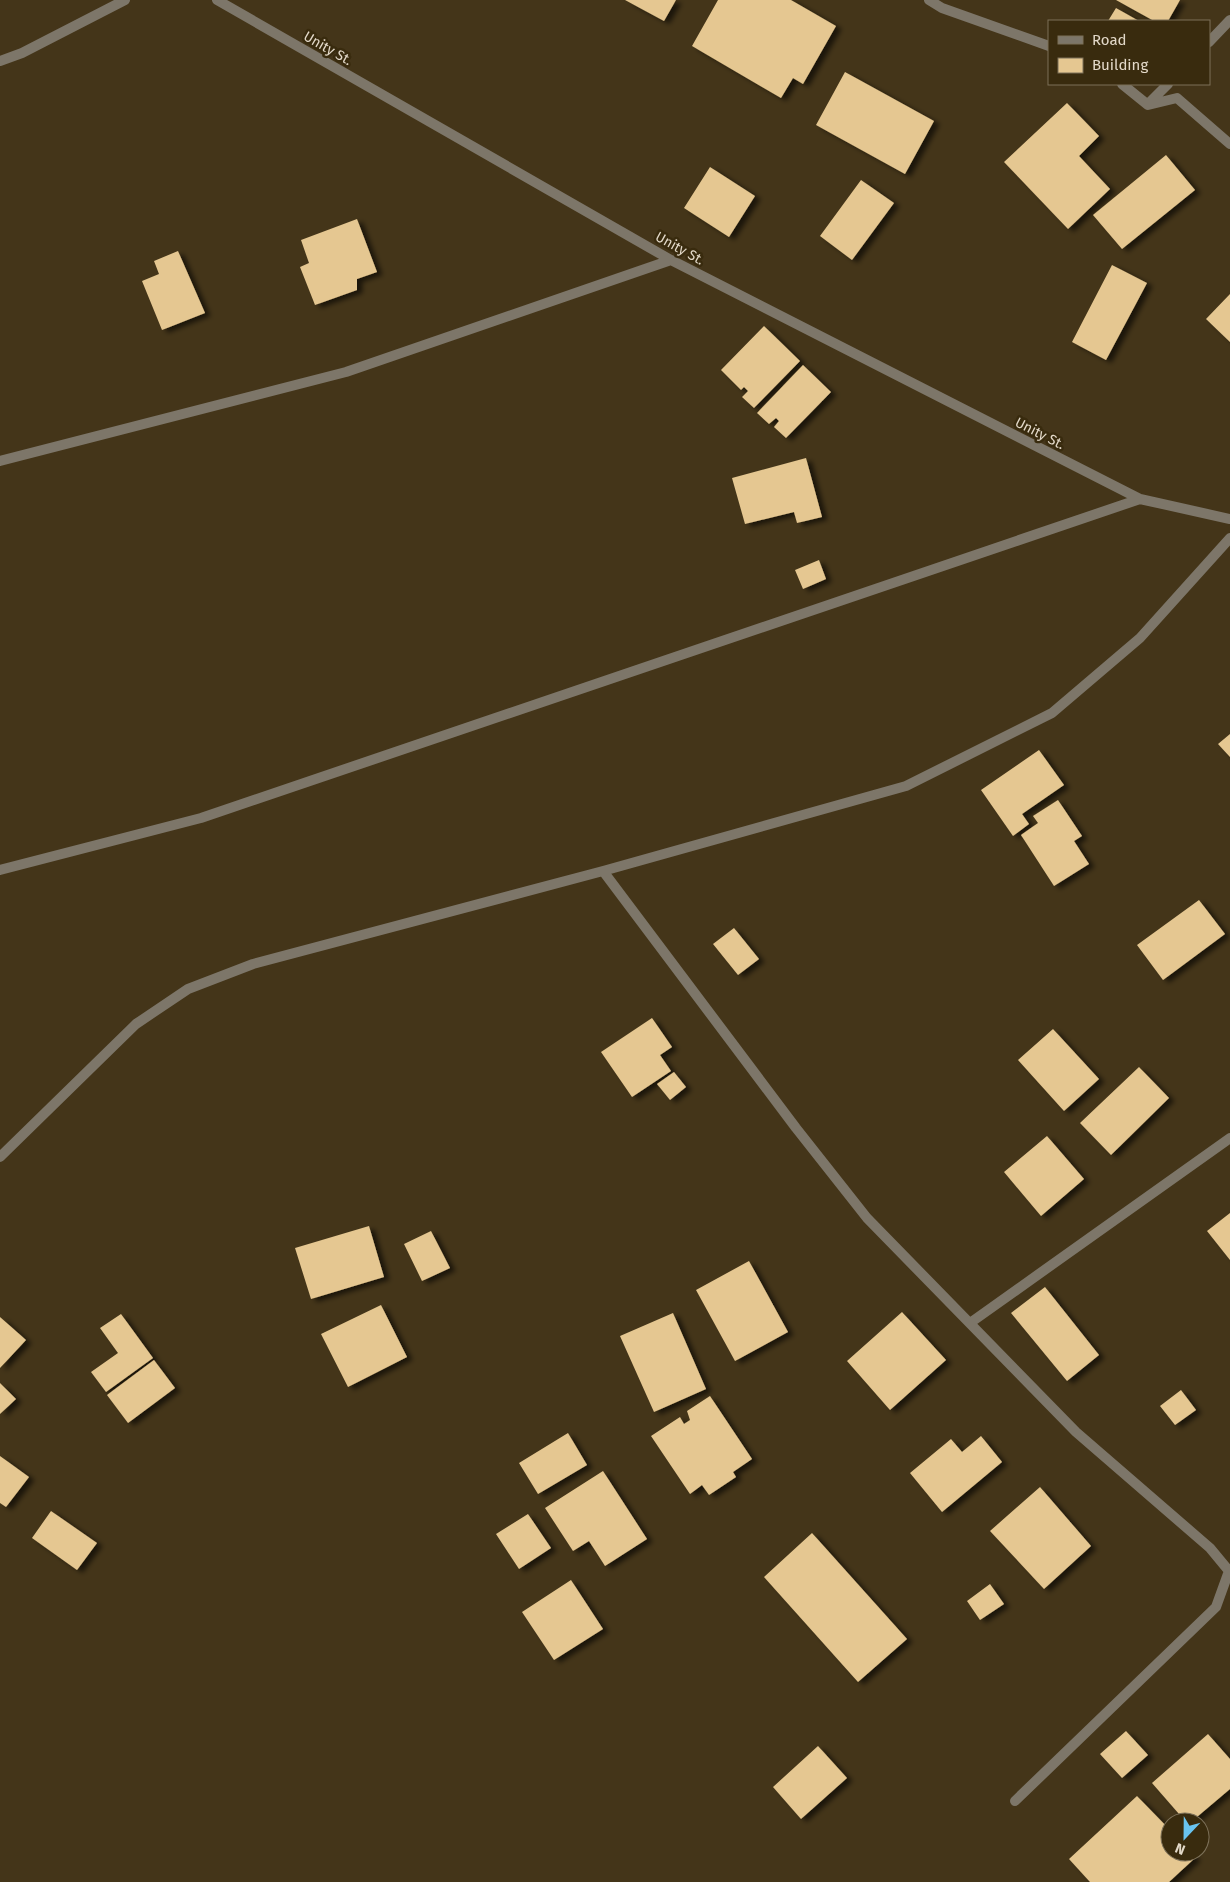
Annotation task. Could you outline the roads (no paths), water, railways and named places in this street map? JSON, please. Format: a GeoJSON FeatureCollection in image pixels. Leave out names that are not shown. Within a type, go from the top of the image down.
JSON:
{"type":"FeatureCollection","features":[{"type":"Feature","properties":{"kind":"street"},"geometry":{"type":"LineString","coordinates":[[0,61],[22,53],[125,0]]}},
{"type":"Feature","properties":{"kind":"street","name":"Unity St."},"geometry":{"type":"LineString","coordinates":[[217,0],[671,260],[1140,499],[1230,519]]}},
{"type":"Feature","properties":{"kind":"street"},"geometry":{"type":"LineString","coordinates":[[929,0],[942,8],[1048,46]]}},
{"type":"Feature","properties":{"kind":"street"},"geometry":{"type":"LineString","coordinates":[[1210,41],[1230,20]]}},
{"type":"Feature","properties":{"kind":"street"},"geometry":{"type":"LineString","coordinates":[[1123,85],[1148,105]]}},
{"type":"Feature","properties":{"kind":"street"},"geometry":{"type":"LineString","coordinates":[[1148,105],[1167,85]]}},
{"type":"Feature","properties":{"kind":"street"},"geometry":{"type":"LineString","coordinates":[[1148,105],[1177,98],[1230,144]]}},
{"type":"Feature","properties":{"kind":"street"},"geometry":{"type":"LineString","coordinates":[[0,461],[346,372],[671,260]]}},
{"type":"Feature","properties":{"kind":"street"},"geometry":{"type":"LineString","coordinates":[[0,870],[201,818],[1140,499]]}},
{"type":"Feature","properties":{"kind":"street"},"geometry":{"type":"LineString","coordinates":[[0,1157],[136,1024],[188,989],[253,964],[603,871],[906,786],[1052,713],[1140,638],[1230,538]]}},
{"type":"Feature","properties":{"kind":"street"},"geometry":{"type":"LineString","coordinates":[[603,871],[796,1128],[867,1218],[1076,1432],[1210,1548],[1229,1571],[1216,1607],[1015,1801]]}},
{"type":"Feature","properties":{"kind":"street"},"geometry":{"type":"LineString","coordinates":[[970,1323],[1230,1138]]}}]}
